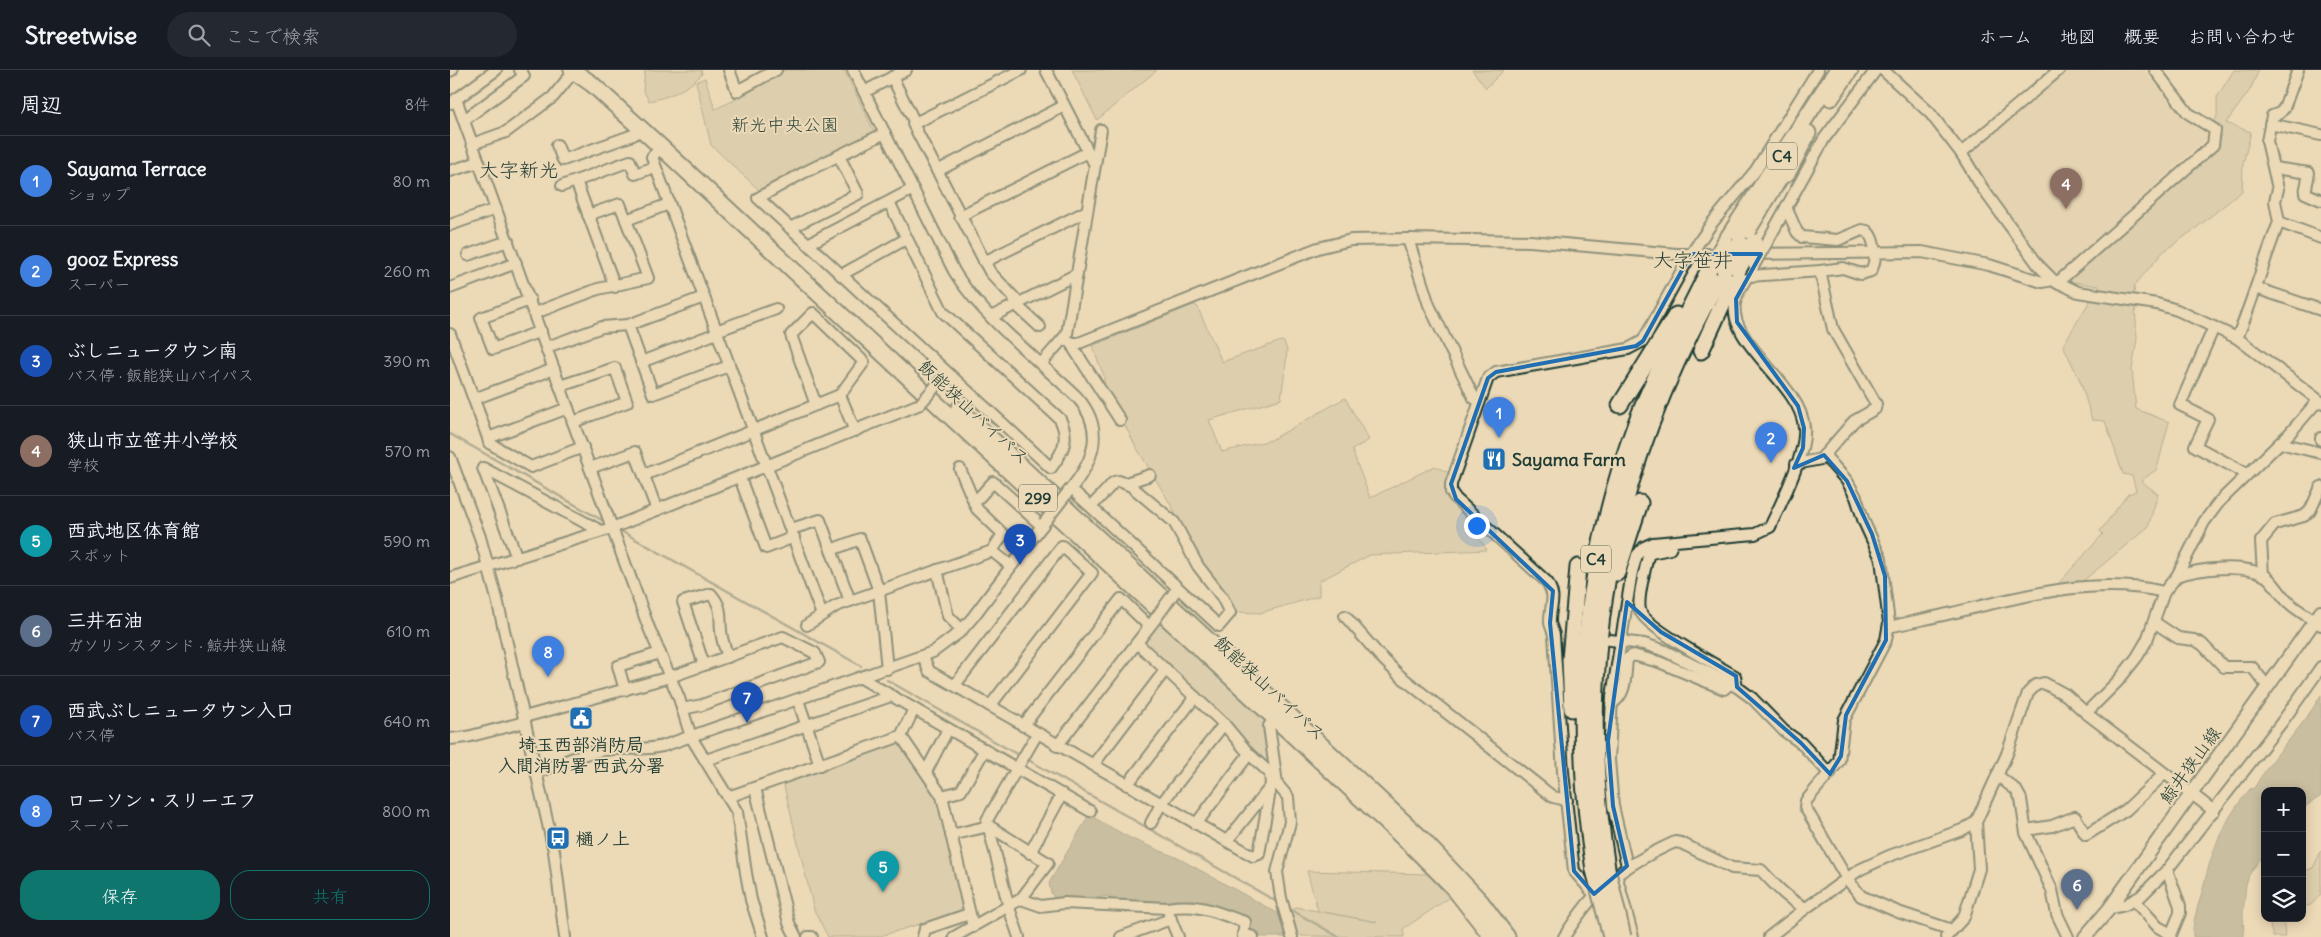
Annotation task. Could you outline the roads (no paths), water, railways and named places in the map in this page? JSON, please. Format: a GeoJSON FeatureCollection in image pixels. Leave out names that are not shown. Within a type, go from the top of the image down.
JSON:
{"type":"FeatureCollection","features":[{"type":"Feature","properties":{"kind":"highway","name":"飯能狭山バイパス"},"geometry":{"type":"LineString","coordinates":[[590,70],[636,110],[1418,835],[1481,902],[1507,937]]}},
{"type":"Feature","properties":{"kind":"highway","name":"C4"},"geometry":{"type":"LineString","coordinates":[[1610,937],[1606,871],[1595,763],[1594,697],[1608,572],[1626,495],[1649,427],[1678,357],[1737,272],[1746,243],[1837,70]]}},
{"type":"Feature","properties":{"kind":"highway","name":"C4"},"geometry":{"type":"LineString","coordinates":[[1623,937],[1606,871],[1590,842],[1582,761],[1582,690],[1585,646],[1596,562],[1612,492],[1636,423],[1663,359],[1708,269],[1746,243],[1808,133],[1850,70]]}},
{"type":"Feature","properties":{"kind":"highway","name":"飯能狭山バイパス"},"geometry":{"type":"LineString","coordinates":[[573,71],[592,84],[642,129],[1413,847],[1452,886],[1492,937]]}},
{"type":"Feature","properties":{"kind":"highway"},"geometry":{"type":"LineString","coordinates":[[1620,405],[1683,304],[1708,269]]}},
{"type":"Feature","properties":{"kind":"highway"},"geometry":{"type":"LineString","coordinates":[[1701,351],[1737,272]]}},
{"type":"Feature","properties":{"kind":"highway"},"geometry":{"type":"LineString","coordinates":[[1594,697],[1611,594],[1621,557],[1640,503]]}},
{"type":"Feature","properties":{"kind":"highway"},"geometry":{"type":"LineString","coordinates":[[1578,567],[1570,660],[1572,718],[1577,774],[1590,842]]}},
{"type":"Feature","properties":{"kind":"main road","name":"鯨井狭山線"},"geometry":{"type":"LineString","coordinates":[[2085,937],[2109,908],[2319,619]]}},
{"type":"Feature","properties":{"kind":"street"},"geometry":{"type":"LineString","coordinates":[[496,70],[453,101],[464,120],[573,422],[691,737],[737,812],[747,882],[763,937]]}},
{"type":"Feature","properties":{"kind":"street"},"geometry":{"type":"LineString","coordinates":[[464,120],[524,76],[520,70]]}},
{"type":"Feature","properties":{"kind":"street"},"geometry":{"type":"LineString","coordinates":[[729,70],[737,91],[775,70]]}},
{"type":"Feature","properties":{"kind":"street"},"geometry":{"type":"LineString","coordinates":[[537,773],[594,752],[650,749],[691,737],[887,670],[942,647],[962,630],[1070,490],[1091,458],[1094,444],[1093,427],[1082,403],[973,299],[959,279],[853,70]]}},
{"type":"Feature","properties":{"kind":"street"},"geometry":{"type":"LineString","coordinates":[[864,92],[889,75],[906,70]]}},
{"type":"Feature","properties":{"kind":"street"},"geometry":{"type":"LineString","coordinates":[[915,123],[1021,70]]}},
{"type":"Feature","properties":{"kind":"street"},"geometry":{"type":"LineString","coordinates":[[1046,70],[1095,165]]}},
{"type":"Feature","properties":{"kind":"street"},"geometry":{"type":"LineString","coordinates":[[1594,894],[1574,871],[1563,772],[1560,635],[1550,623],[1554,601],[1553,591],[1547,582],[1451,492],[1451,484],[1488,378],[1496,372],[1636,346],[1643,341],[1691,254],[1712,223],[1756,170],[1818,70]]}},
{"type":"Feature","properties":{"kind":"street"},"geometry":{"type":"LineString","coordinates":[[1737,272],[1754,265],[1746,243],[1786,207],[1824,139],[1876,70]]}},
{"type":"Feature","properties":{"kind":"street"},"geometry":{"type":"LineString","coordinates":[[1883,70],[1930,113],[1961,153],[1983,189],[2039,266],[2055,282],[2078,292],[2164,306],[2177,310],[2237,338],[2321,402]]}},
{"type":"Feature","properties":{"kind":"street"},"geometry":{"type":"LineString","coordinates":[[1961,153],[2058,70]]}},
{"type":"Feature","properties":{"kind":"street"},"geometry":{"type":"LineString","coordinates":[[1063,339],[1073,344],[1079,343],[1330,244],[1351,240],[1408,239],[1530,242],[1691,254],[1922,252],[1982,263],[2036,281],[2055,282],[2213,144],[2215,130],[2188,113],[2155,70]]}},
{"type":"Feature","properties":{"kind":"street"},"geometry":{"type":"LineString","coordinates":[[2237,338],[2279,222],[2275,201],[2278,189],[2267,141],[2270,124],[2272,116],[2280,113],[2284,108],[2298,70]]}},
{"type":"Feature","properties":{"kind":"street"},"geometry":{"type":"LineString","coordinates":[[472,144],[506,132],[553,97],[573,71]]}},
{"type":"Feature","properties":{"kind":"street"},"geometry":{"type":"LineString","coordinates":[[889,75],[984,262],[990,272],[1040,327]]}},
{"type":"Feature","properties":{"kind":"street"},"geometry":{"type":"LineString","coordinates":[[937,171],[1064,106]]}},
{"type":"Feature","properties":{"kind":"street"},"geometry":{"type":"LineString","coordinates":[[2270,124],[2321,135]]}},
{"type":"Feature","properties":{"kind":"street"},"geometry":{"type":"LineString","coordinates":[[557,145],[564,160],[633,135],[642,129]]}},
{"type":"Feature","properties":{"kind":"street"},"geometry":{"type":"LineString","coordinates":[[1041,364],[1067,334],[1101,130]]}},
{"type":"Feature","properties":{"kind":"street"},"geometry":{"type":"LineString","coordinates":[[885,134],[758,198],[944,375],[1051,468],[1060,455],[1065,441],[1064,427],[1060,419],[943,312],[888,202]]}},
{"type":"Feature","properties":{"kind":"street"},"geometry":{"type":"LineString","coordinates":[[661,147],[652,157],[655,167],[822,615]]}},
{"type":"Feature","properties":{"kind":"street"},"geometry":{"type":"LineString","coordinates":[[960,216],[1088,152]]}},
{"type":"Feature","properties":{"kind":"street"},"geometry":{"type":"LineString","coordinates":[[790,228],[858,194],[840,156]]}},
{"type":"Feature","properties":{"kind":"street"},"geometry":{"type":"LineString","coordinates":[[562,186],[630,161],[635,174],[655,167]]}},
{"type":"Feature","properties":{"kind":"street"},"geometry":{"type":"LineString","coordinates":[[450,172],[479,162]]}},
{"type":"Feature","properties":{"kind":"street"},"geometry":{"type":"LineString","coordinates":[[2274,168],[2309,173],[2305,193],[2321,200]]}},
{"type":"Feature","properties":{"kind":"street"},"geometry":{"type":"LineString","coordinates":[[576,182],[615,287]]}},
{"type":"Feature","properties":{"kind":"street"},"geometry":{"type":"LineString","coordinates":[[808,244],[913,190]]}},
{"type":"Feature","properties":{"kind":"street"},"geometry":{"type":"LineString","coordinates":[[535,313],[598,289],[615,287],[648,278],[620,204],[588,215]]}},
{"type":"Feature","properties":{"kind":"street"},"geometry":{"type":"LineString","coordinates":[[626,220],[669,204]]}},
{"type":"Feature","properties":{"kind":"street"},"geometry":{"type":"LineString","coordinates":[[1737,272],[1820,271],[1842,268],[1866,274],[1871,271],[1874,265],[1874,253],[1871,235],[1862,230],[1838,240],[1802,237],[1797,232],[1786,207]]}},
{"type":"Feature","properties":{"kind":"street"},"geometry":{"type":"LineString","coordinates":[[450,225],[496,209]]}},
{"type":"Feature","properties":{"kind":"street"},"geometry":{"type":"LineString","coordinates":[[984,262],[1087,211]]}},
{"type":"Feature","properties":{"kind":"street"},"geometry":{"type":"LineString","coordinates":[[2279,222],[2321,238]]}},
{"type":"Feature","properties":{"kind":"street"},"geometry":{"type":"LineString","coordinates":[[841,275],[906,239]]}},
{"type":"Feature","properties":{"kind":"street"},"geometry":{"type":"LineString","coordinates":[[1408,239],[1429,305],[1474,398],[1479,401]]}},
{"type":"Feature","properties":{"kind":"street"},"geometry":{"type":"LineString","coordinates":[[468,255],[508,241]]}},
{"type":"Feature","properties":{"kind":"street"},"geometry":{"type":"LineString","coordinates":[[450,288],[516,263]]}},
{"type":"Feature","properties":{"kind":"street"},"geometry":{"type":"LineString","coordinates":[[1796,464],[1809,463],[1824,455],[1854,420],[1875,409],[1876,404],[1833,329],[1820,271]]}},
{"type":"Feature","properties":{"kind":"street"},"geometry":{"type":"LineString","coordinates":[[1627,866],[1613,806],[1608,742],[1611,704],[1628,595],[1637,555],[1644,547],[1653,543],[1755,534],[1770,527],[1803,448],[1804,428],[1798,406],[1744,336],[1737,322],[1737,272]]}},
{"type":"Feature","properties":{"kind":"street"},"geometry":{"type":"LineString","coordinates":[[991,317],[1077,274]]}},
{"type":"Feature","properties":{"kind":"street"},"geometry":{"type":"LineString","coordinates":[[2256,288],[2321,310]]}},
{"type":"Feature","properties":{"kind":"street"},"geometry":{"type":"LineString","coordinates":[[547,347],[602,327],[628,325],[704,298]]}},
{"type":"Feature","properties":{"kind":"street"},"geometry":{"type":"LineString","coordinates":[[530,300],[481,318],[493,349],[541,331]]}},
{"type":"Feature","properties":{"kind":"street"},"geometry":{"type":"LineString","coordinates":[[641,362],[776,309]]}},
{"type":"Feature","properties":{"kind":"street"},"geometry":{"type":"LineString","coordinates":[[644,475],[816,405],[840,395],[864,362],[813,313],[791,335],[816,405]]}},
{"type":"Feature","properties":{"kind":"street"},"geometry":{"type":"LineString","coordinates":[[628,325],[653,394],[729,366]]}},
{"type":"Feature","properties":{"kind":"street"},"geometry":{"type":"LineString","coordinates":[[2214,327],[2180,404],[2208,420],[2195,446],[2247,474]]}},
{"type":"Feature","properties":{"kind":"street"},"geometry":{"type":"LineString","coordinates":[[450,334],[490,442],[531,466],[583,447]]}},
{"type":"Feature","properties":{"kind":"street"},"geometry":{"type":"LineString","coordinates":[[1073,344],[1074,349],[1120,420]]}},
{"type":"Feature","properties":{"kind":"street"},"geometry":{"type":"LineString","coordinates":[[560,386],[615,368],[627,402],[573,422]]}},
{"type":"Feature","properties":{"kind":"street"},"geometry":{"type":"LineString","coordinates":[[474,399],[554,369]]}},
{"type":"Feature","properties":{"kind":"street"},"geometry":{"type":"LineString","coordinates":[[450,578],[612,528],[768,467],[920,404],[944,375]]}},
{"type":"Feature","properties":{"kind":"street"},"geometry":{"type":"LineString","coordinates":[[840,395],[855,431]]}},
{"type":"Feature","properties":{"kind":"street"},"geometry":{"type":"LineString","coordinates":[[2086,713],[2118,681],[2137,657],[2154,622],[2164,592],[2177,576],[2204,522],[2219,502],[2280,443],[2315,404],[2321,402]]}},
{"type":"Feature","properties":{"kind":"street"},"geometry":{"type":"LineString","coordinates":[[488,438],[568,408]]}},
{"type":"Feature","properties":{"kind":"street"},"geometry":{"type":"LineString","coordinates":[[2280,443],[2321,453]]}},
{"type":"Feature","properties":{"kind":"street"},"geometry":{"type":"LineString","coordinates":[[590,468],[635,452],[658,510]]}},
{"type":"Feature","properties":{"kind":"street"},"geometry":{"type":"LineString","coordinates":[[1824,455],[1847,481],[1856,497],[1864,522],[1881,559],[1889,627],[1886,640],[1846,715],[1842,726],[1841,756],[1830,774],[1806,801],[1805,807],[1847,879],[1862,896],[1949,934],[1964,918],[1979,869],[1976,822],[2007,754],[2028,693],[2036,685],[2052,686],[2214,812]]}},
{"type":"Feature","properties":{"kind":"street"},"geometry":{"type":"LineString","coordinates":[[450,456],[489,566],[556,859],[565,937]]}},
{"type":"Feature","properties":{"kind":"street"},"geometry":{"type":"LineString","coordinates":[[517,558],[483,468],[601,531]]}},
{"type":"Feature","properties":{"kind":"street"},"geometry":{"type":"LineString","coordinates":[[807,625],[850,600],[992,551],[1003,534],[980,514],[960,469]]}},
{"type":"Feature","properties":{"kind":"street"},"geometry":{"type":"LineString","coordinates":[[1126,483],[1150,475]]}},
{"type":"Feature","properties":{"kind":"street"},"geometry":{"type":"LineString","coordinates":[[740,478],[766,548],[820,520],[850,600]]}},
{"type":"Feature","properties":{"kind":"street"},"geometry":{"type":"LineString","coordinates":[[1070,490],[1091,507],[1176,590],[1219,626],[1230,613],[1222,597],[1198,566],[1174,522],[1131,486],[1119,481],[1114,482],[1091,507]]}},
{"type":"Feature","properties":{"kind":"street"},"geometry":{"type":"LineString","coordinates":[[974,503],[992,482],[1043,525]]}},
{"type":"Feature","properties":{"kind":"street"},"geometry":{"type":"LineString","coordinates":[[2263,575],[2261,541],[2275,524],[2304,516],[2310,511],[2320,494]]}},
{"type":"Feature","properties":{"kind":"street"},"geometry":{"type":"LineString","coordinates":[[831,550],[860,539],[879,591],[887,670]]}},
{"type":"Feature","properties":{"kind":"street"},"geometry":{"type":"LineString","coordinates":[[1673,542],[1670,549],[1651,553],[1648,556],[1639,605],[1641,615],[1661,632],[1734,676],[1734,685]]}},
{"type":"Feature","properties":{"kind":"street"},"geometry":{"type":"LineString","coordinates":[[955,685],[1062,546],[1092,573],[990,706]]}},
{"type":"Feature","properties":{"kind":"street"},"geometry":{"type":"LineString","coordinates":[[992,551],[1011,566]]}},
{"type":"Feature","properties":{"kind":"street"},"geometry":{"type":"LineString","coordinates":[[2177,576],[2194,571],[2215,569],[2244,570],[2263,575],[2286,600],[2319,619]]}},
{"type":"Feature","properties":{"kind":"street"},"geometry":{"type":"LineString","coordinates":[[937,570],[948,616],[962,630]]}},
{"type":"Feature","properties":{"kind":"street"},"geometry":{"type":"LineString","coordinates":[[1889,627],[2034,593],[2112,587],[2143,587],[2164,592]]}},
{"type":"Feature","properties":{"kind":"street"},"geometry":{"type":"LineString","coordinates":[[1057,746],[1176,590]]}},
{"type":"Feature","properties":{"kind":"street"},"geometry":{"type":"LineString","coordinates":[[704,665],[683,602],[711,594],[717,601],[722,616],[721,635],[728,657]]}},
{"type":"Feature","properties":{"kind":"street"},"geometry":{"type":"LineString","coordinates":[[1023,726],[1121,599],[1151,624]]}},
{"type":"Feature","properties":{"kind":"street"},"geometry":{"type":"LineString","coordinates":[[1345,616],[1399,675],[1552,797],[1567,800]]}},
{"type":"Feature","properties":{"kind":"street"},"geometry":{"type":"LineString","coordinates":[[2154,622],[2178,638],[2194,640],[2202,644],[2224,667],[2252,667],[2268,687]]}},
{"type":"Feature","properties":{"kind":"street"},"geometry":{"type":"LineString","coordinates":[[450,739],[467,737],[670,677],[783,637],[815,653],[819,662],[702,705],[682,709]]}},
{"type":"Feature","properties":{"kind":"street"},"geometry":{"type":"LineString","coordinates":[[1610,640],[1622,640],[1662,650],[1734,685],[1752,698],[1784,731],[1801,743],[1830,774]]}},
{"type":"Feature","properties":{"kind":"street"},"geometry":{"type":"LineString","coordinates":[[923,656],[929,671],[1057,746],[1253,856],[1259,854],[1271,785],[1270,773],[1249,754],[1224,724],[1137,643]]}},
{"type":"Feature","properties":{"kind":"street"},"geometry":{"type":"LineString","coordinates":[[625,690],[618,666],[660,653]]}},
{"type":"Feature","properties":{"kind":"street"},"geometry":{"type":"LineString","coordinates":[[1611,704],[1618,701],[1623,693],[1627,659],[1633,655],[1659,662],[1724,689],[1734,685]]}},
{"type":"Feature","properties":{"kind":"street"},"geometry":{"type":"LineString","coordinates":[[2109,908],[2125,905],[2134,900],[2167,870],[2214,812],[2321,667]]}},
{"type":"Feature","properties":{"kind":"street"},"geometry":{"type":"LineString","coordinates":[[1093,766],[1166,669]]}},
{"type":"Feature","properties":{"kind":"street"},"geometry":{"type":"LineString","coordinates":[[861,678],[948,729],[1020,766],[1090,810]]}},
{"type":"Feature","properties":{"kind":"street"},"geometry":{"type":"LineString","coordinates":[[706,760],[891,696]]}},
{"type":"Feature","properties":{"kind":"street"},"geometry":{"type":"LineString","coordinates":[[1127,785],[1195,697]]}},
{"type":"Feature","properties":{"kind":"street"},"geometry":{"type":"LineString","coordinates":[[798,700],[820,765]]}},
{"type":"Feature","properties":{"kind":"street"},"geometry":{"type":"LineString","coordinates":[[728,797],[901,736],[914,709]]}},
{"type":"Feature","properties":{"kind":"street"},"geometry":{"type":"LineString","coordinates":[[1275,718],[1269,726],[1277,784],[1288,797],[1290,822],[1277,872],[1281,900],[1292,937]]}},
{"type":"Feature","properties":{"kind":"street"},"geometry":{"type":"LineString","coordinates":[[1151,823],[1161,804],[1224,724]]}},
{"type":"Feature","properties":{"kind":"street"},"geometry":{"type":"LineString","coordinates":[[926,772],[948,729]]}},
{"type":"Feature","properties":{"kind":"street"},"geometry":{"type":"LineString","coordinates":[[1019,937],[1009,908],[988,820],[1037,734]]}},
{"type":"Feature","properties":{"kind":"street"},"geometry":{"type":"LineString","coordinates":[[901,736],[942,796],[973,927]]}},
{"type":"Feature","properties":{"kind":"street"},"geometry":{"type":"LineString","coordinates":[[942,796],[961,791],[985,749]]}},
{"type":"Feature","properties":{"kind":"street"},"geometry":{"type":"LineString","coordinates":[[1196,824],[1249,754]]}},
{"type":"Feature","properties":{"kind":"street"},"geometry":{"type":"LineString","coordinates":[[2026,830],[2052,826],[2074,817],[2086,835],[2126,810],[2164,774]]}},
{"type":"Feature","properties":{"kind":"street"},"geometry":{"type":"LineString","coordinates":[[1997,775],[2016,790],[2021,799],[2026,830],[2052,890],[2057,914],[2068,937]]}},
{"type":"Feature","properties":{"kind":"street"},"geometry":{"type":"LineString","coordinates":[[1227,841],[1271,785]]}},
{"type":"Feature","properties":{"kind":"street"},"geometry":{"type":"LineString","coordinates":[[754,788],[789,923],[796,937]]}},
{"type":"Feature","properties":{"kind":"street"},"geometry":{"type":"LineString","coordinates":[[1030,852],[1062,794]]}},
{"type":"Feature","properties":{"kind":"street"},"geometry":{"type":"LineString","coordinates":[[1770,937],[1806,908],[1847,879],[1889,856],[1962,830],[1976,822]]}},
{"type":"Feature","properties":{"kind":"street"},"geometry":{"type":"LineString","coordinates":[[951,835],[989,826],[1048,863],[1021,900],[954,937]]}},
{"type":"Feature","properties":{"kind":"street"},"geometry":{"type":"LineString","coordinates":[[1564,937],[1594,894],[1606,871],[1627,866],[1675,842],[1681,843],[1732,868],[1761,870],[1782,892],[1806,908]]}},
{"type":"Feature","properties":{"kind":"street"},"geometry":{"type":"LineString","coordinates":[[2134,900],[2158,927],[2170,935],[2180,913],[2180,906],[2167,870]]}},
{"type":"Feature","properties":{"kind":"street"},"geometry":{"type":"LineString","coordinates":[[1606,871],[1633,937]]}},
{"type":"Feature","properties":{"kind":"street"},"geometry":{"type":"LineString","coordinates":[[1021,900],[1041,906],[1064,903],[1167,908],[1182,906],[1205,907],[1245,922],[1246,936]]}},
{"type":"Feature","properties":{"kind":"street"},"geometry":{"type":"LineString","coordinates":[[1167,908],[1178,937]]}},
{"type":"Feature","properties":{"kind":"street"},"geometry":{"type":"LineString","coordinates":[[923,937],[925,929],[969,914]]}},
{"type":"Feature","properties":{"kind":"street"},"geometry":{"type":"LineString","coordinates":[[1121,937],[1170,919]]}},
{"type":"Feature","properties":{"kind":"waterway"},"geometry":{"type":"LineString","coordinates":[[450,434],[607,523]]}},
{"type":"Feature","properties":{"kind":"waterway"},"geometry":{"type":"LineString","coordinates":[[621,531],[861,666]]}},
{"type":"Feature","properties":{"kind":"waterway"},"geometry":{"type":"LineString","coordinates":[[887,680],[1020,756]]}},
{"type":"Feature","properties":{"kind":"waterway"},"geometry":{"type":"LineString","coordinates":[[1025,758],[1279,903]]}},
{"type":"Feature","properties":{"kind":"waterway"},"geometry":{"type":"LineString","coordinates":[[1288,908],[1339,937]]}},
{"type":"Feature","properties":{"kind":"place","name":"狭山市立笹井小学校"},"geometry":{"type":"Point","coordinates":[2066,209]}},
{"type":"Feature","properties":{"kind":"place","name":"Sayama Terrace"},"geometry":{"type":"Point","coordinates":[1499,438]}},
{"type":"Feature","properties":{"kind":"place","name":"Sayama Farm"},"geometry":{"type":"Point","coordinates":[1494,459]}},
{"type":"Feature","properties":{"kind":"place","name":"gooz Express"},"geometry":{"type":"Point","coordinates":[1771,463]}},
{"type":"Feature","properties":{"kind":"place","name":"ぶしニュータウン南"},"geometry":{"type":"Point","coordinates":[1020,565]}},
{"type":"Feature","properties":{"kind":"place","name":"ローソン・スリーエフ"},"geometry":{"type":"Point","coordinates":[548,677]}},
{"type":"Feature","properties":{"kind":"place","name":"埼玉西部消防局 入間消防署 西武分署"},"geometry":{"type":"Point","coordinates":[581,718]}},
{"type":"Feature","properties":{"kind":"place","name":"西武ぶしニュータウン入口"},"geometry":{"type":"Point","coordinates":[747,723]}},
{"type":"Feature","properties":{"kind":"place","name":"樋ノ上"},"geometry":{"type":"Point","coordinates":[558,838]}},
{"type":"Feature","properties":{"kind":"place","name":"西武地区体育館"},"geometry":{"type":"Point","coordinates":[883,892]}},
{"type":"Feature","properties":{"kind":"place","name":"三井石油"},"geometry":{"type":"Point","coordinates":[2077,910]}},
{"type":"Feature","properties":{"kind":"district","name":"大字新光"},"geometry":{"type":"Point","coordinates":[519,169]}},
{"type":"Feature","properties":{"kind":"district","name":"大字笹井"},"geometry":{"type":"Point","coordinates":[1693,259]}},
{"type":"Feature","properties":{"kind":"park label","name":"新光中央公園"},"geometry":{"type":"Point","coordinates":[785,124]}}]}
